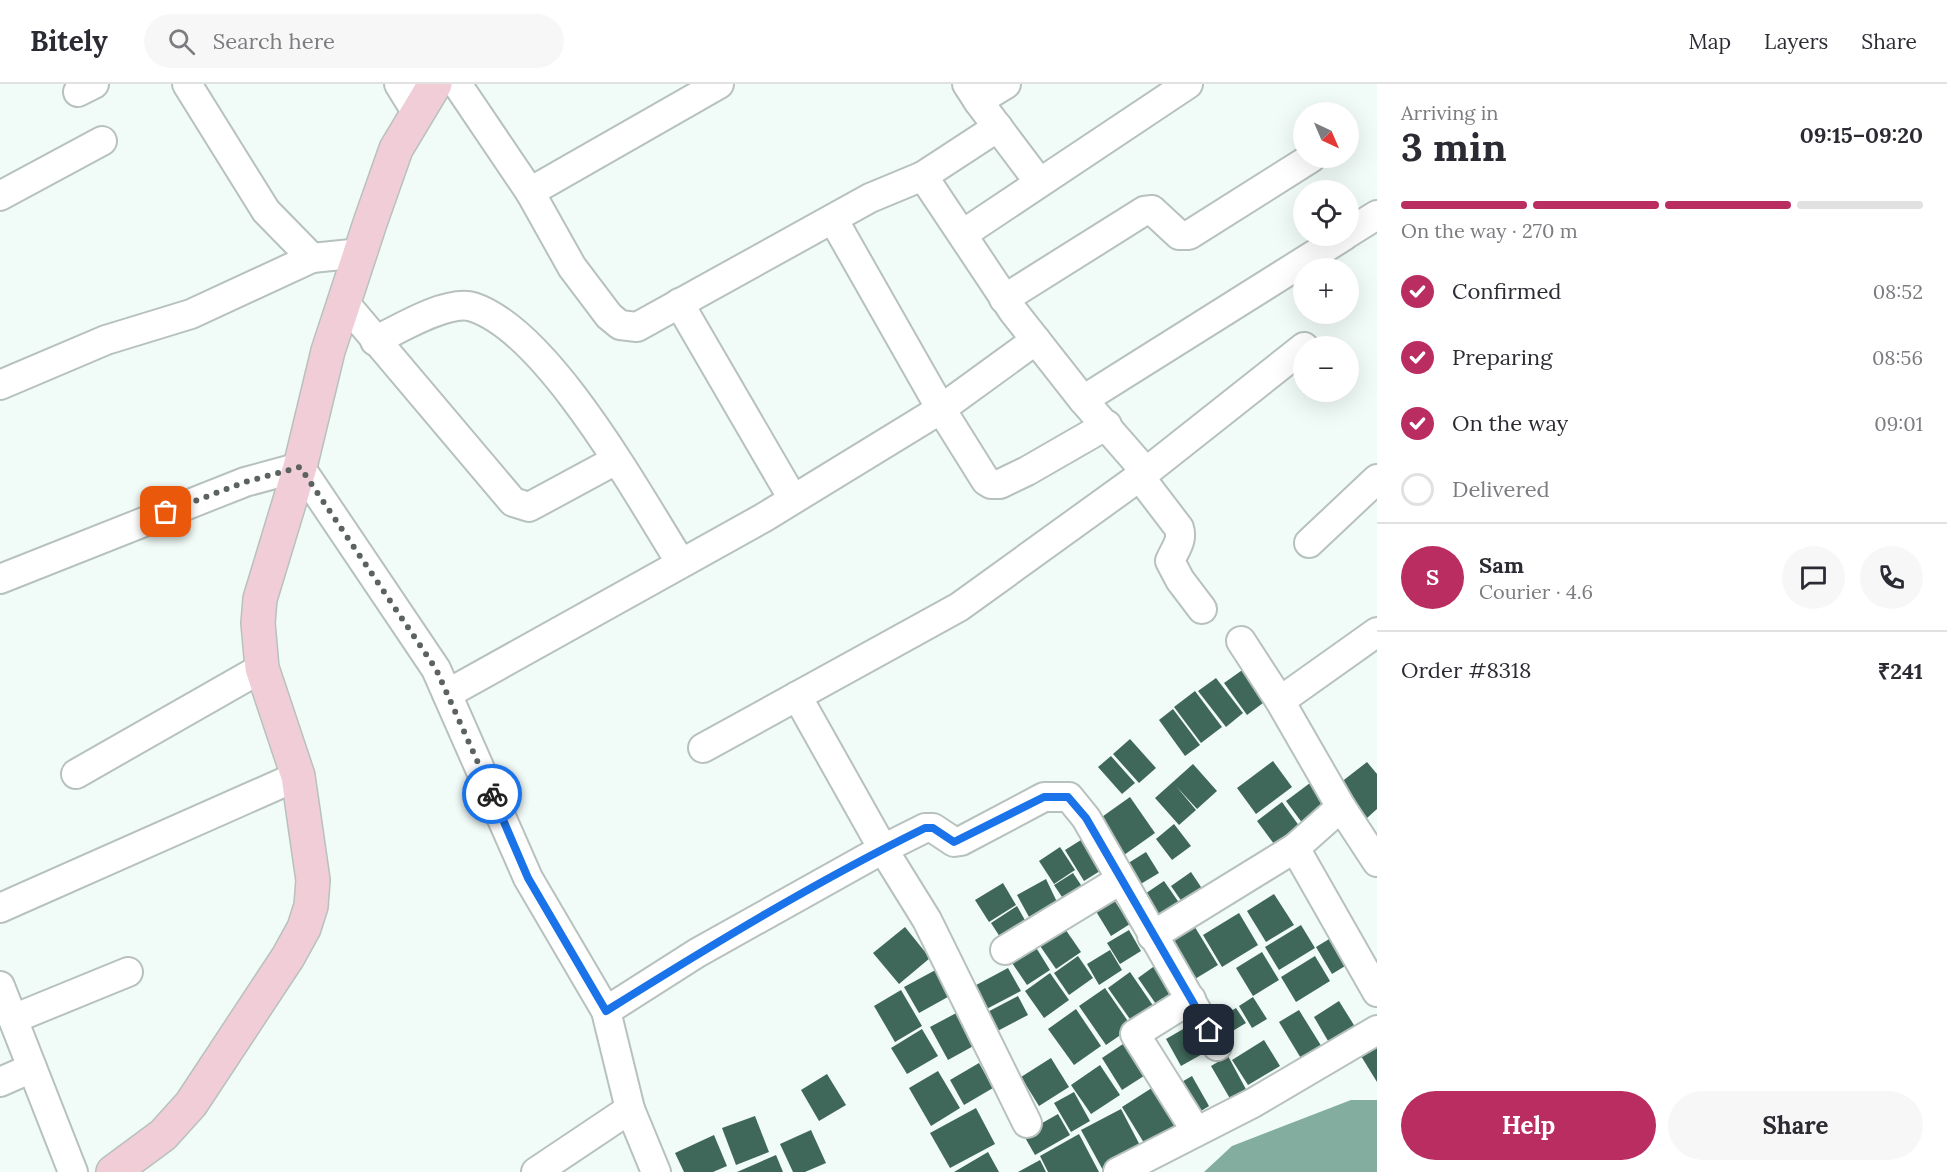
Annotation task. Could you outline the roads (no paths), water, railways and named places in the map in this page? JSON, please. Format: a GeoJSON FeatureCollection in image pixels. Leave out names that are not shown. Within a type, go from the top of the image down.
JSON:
{"type":"FeatureCollection","features":[{"type":"Feature","properties":{"kind":"street"},"geometry":{"type":"LineString","coordinates":[[187,84],[266,211],[312,258]]}},
{"type":"Feature","properties":{"kind":"street"},"geometry":{"type":"LineString","coordinates":[[399,84],[417,113]]}},
{"type":"Feature","properties":{"kind":"street"},"geometry":{"type":"LineString","coordinates":[[113,1172],[163,1135],[191,1104],[304,928],[311,906],[313,880],[298,776],[262,668],[258,623],[260,599],[300,467],[328,351],[344,302],[396,149],[435,84]]}},
{"type":"Feature","properties":{"kind":"street"},"geometry":{"type":"LineString","coordinates":[[457,84],[530,192],[572,267],[609,316],[620,325],[637,327],[870,198],[923,176],[998,127]]}},
{"type":"Feature","properties":{"kind":"street"},"geometry":{"type":"LineString","coordinates":[[530,192],[718,84]]}},
{"type":"Feature","properties":{"kind":"street"},"geometry":{"type":"LineString","coordinates":[[1006,84],[973,92],[1039,182]]}},
{"type":"Feature","properties":{"kind":"street"},"geometry":{"type":"LineString","coordinates":[[963,234],[1188,84]]}},
{"type":"Feature","properties":{"kind":"street"},"geometry":{"type":"LineString","coordinates":[[0,196],[102,141]]}},
{"type":"Feature","properties":{"kind":"street"},"geometry":{"type":"LineString","coordinates":[[1004,299],[1144,211],[1152,210],[1179,235],[1189,235],[1295,168]]}},
{"type":"Feature","properties":{"kind":"street"},"geometry":{"type":"LineString","coordinates":[[923,176],[1004,299],[1083,400],[1107,425],[1179,528],[1181,535],[1179,545],[1170,561],[1180,580],[1202,609]]}},
{"type":"Feature","properties":{"kind":"street"},"geometry":{"type":"LineString","coordinates":[[1359,226],[1377,215]]}},
{"type":"Feature","properties":{"kind":"street"},"geometry":{"type":"LineString","coordinates":[[833,219],[978,471],[991,484],[1000,484],[1028,471],[1107,425]]}},
{"type":"Feature","properties":{"kind":"street"},"geometry":{"type":"LineString","coordinates":[[1083,400],[1328,246]]}},
{"type":"Feature","properties":{"kind":"street"},"geometry":{"type":"LineString","coordinates":[[0,385],[106,340],[191,315],[312,258],[361,253]]}},
{"type":"Feature","properties":{"kind":"street"},"geometry":{"type":"LineString","coordinates":[[344,302],[513,502],[530,507],[616,460]]}},
{"type":"Feature","properties":{"kind":"street"},"geometry":{"type":"LineString","coordinates":[[679,303],[793,499]]}},
{"type":"Feature","properties":{"kind":"street"},"geometry":{"type":"LineString","coordinates":[[375,341],[435,311],[471,306],[502,323],[536,354],[578,401],[681,563]]}},
{"type":"Feature","properties":{"kind":"street"},"geometry":{"type":"LineString","coordinates":[[447,694],[793,499],[942,409],[1036,340]]}},
{"type":"Feature","properties":{"kind":"street"},"geometry":{"type":"LineString","coordinates":[[703,748],[959,607],[1143,475],[1293,355]]}},
{"type":"Feature","properties":{"kind":"street"},"geometry":{"type":"LineString","coordinates":[[0,579],[245,482],[300,467]]}},
{"type":"Feature","properties":{"kind":"street"},"geometry":{"type":"LineString","coordinates":[[300,467],[436,669],[528,878],[606,1011],[630,1109],[656,1172]]}},
{"type":"Feature","properties":{"kind":"street"},"geometry":{"type":"LineString","coordinates":[[1310,543],[1377,479]]}},
{"type":"Feature","properties":{"kind":"street"},"geometry":{"type":"LineString","coordinates":[[1280,700],[1377,632]]}},
{"type":"Feature","properties":{"kind":"street"},"geometry":{"type":"LineString","coordinates":[[1240,641],[1280,700],[1341,807],[1377,862]]}},
{"type":"Feature","properties":{"kind":"street"},"geometry":{"type":"LineString","coordinates":[[76,774],[262,668]]}},
{"type":"Feature","properties":{"kind":"street"},"geometry":{"type":"LineString","coordinates":[[797,696],[883,849],[927,920],[1027,1123]]}},
{"type":"Feature","properties":{"kind":"street"},"geometry":{"type":"LineString","coordinates":[[0,908],[298,776]]}},
{"type":"Feature","properties":{"kind":"street"},"geometry":{"type":"LineString","coordinates":[[606,1011],[697,953],[925,828],[933,828],[954,842],[961,841],[1044,797],[1060,795],[1068,797],[1086,818],[1217,1046]]}},
{"type":"Feature","properties":{"kind":"street"},"geometry":{"type":"LineString","coordinates":[[1152,936],[1294,848],[1341,807]]}},
{"type":"Feature","properties":{"kind":"street"},"geometry":{"type":"LineString","coordinates":[[1294,848],[1377,992]]}},
{"type":"Feature","properties":{"kind":"street"},"geometry":{"type":"LineString","coordinates":[[1005,950],[1120,880]]}},
{"type":"Feature","properties":{"kind":"street"},"geometry":{"type":"LineString","coordinates":[[73,1172],[5,1005],[128,972]]}},
{"type":"Feature","properties":{"kind":"street"},"geometry":{"type":"LineString","coordinates":[[1191,999],[1135,1034],[1196,1131]]}},
{"type":"Feature","properties":{"kind":"street"},"geometry":{"type":"LineString","coordinates":[[1118,1172],[1253,1103],[1377,1030]]}},
{"type":"Feature","properties":{"kind":"street"},"geometry":{"type":"LineString","coordinates":[[0,1082],[32,1068]]}},
{"type":"Feature","properties":{"kind":"street"},"geometry":{"type":"LineString","coordinates":[[536,1172],[630,1109]]}}]}
